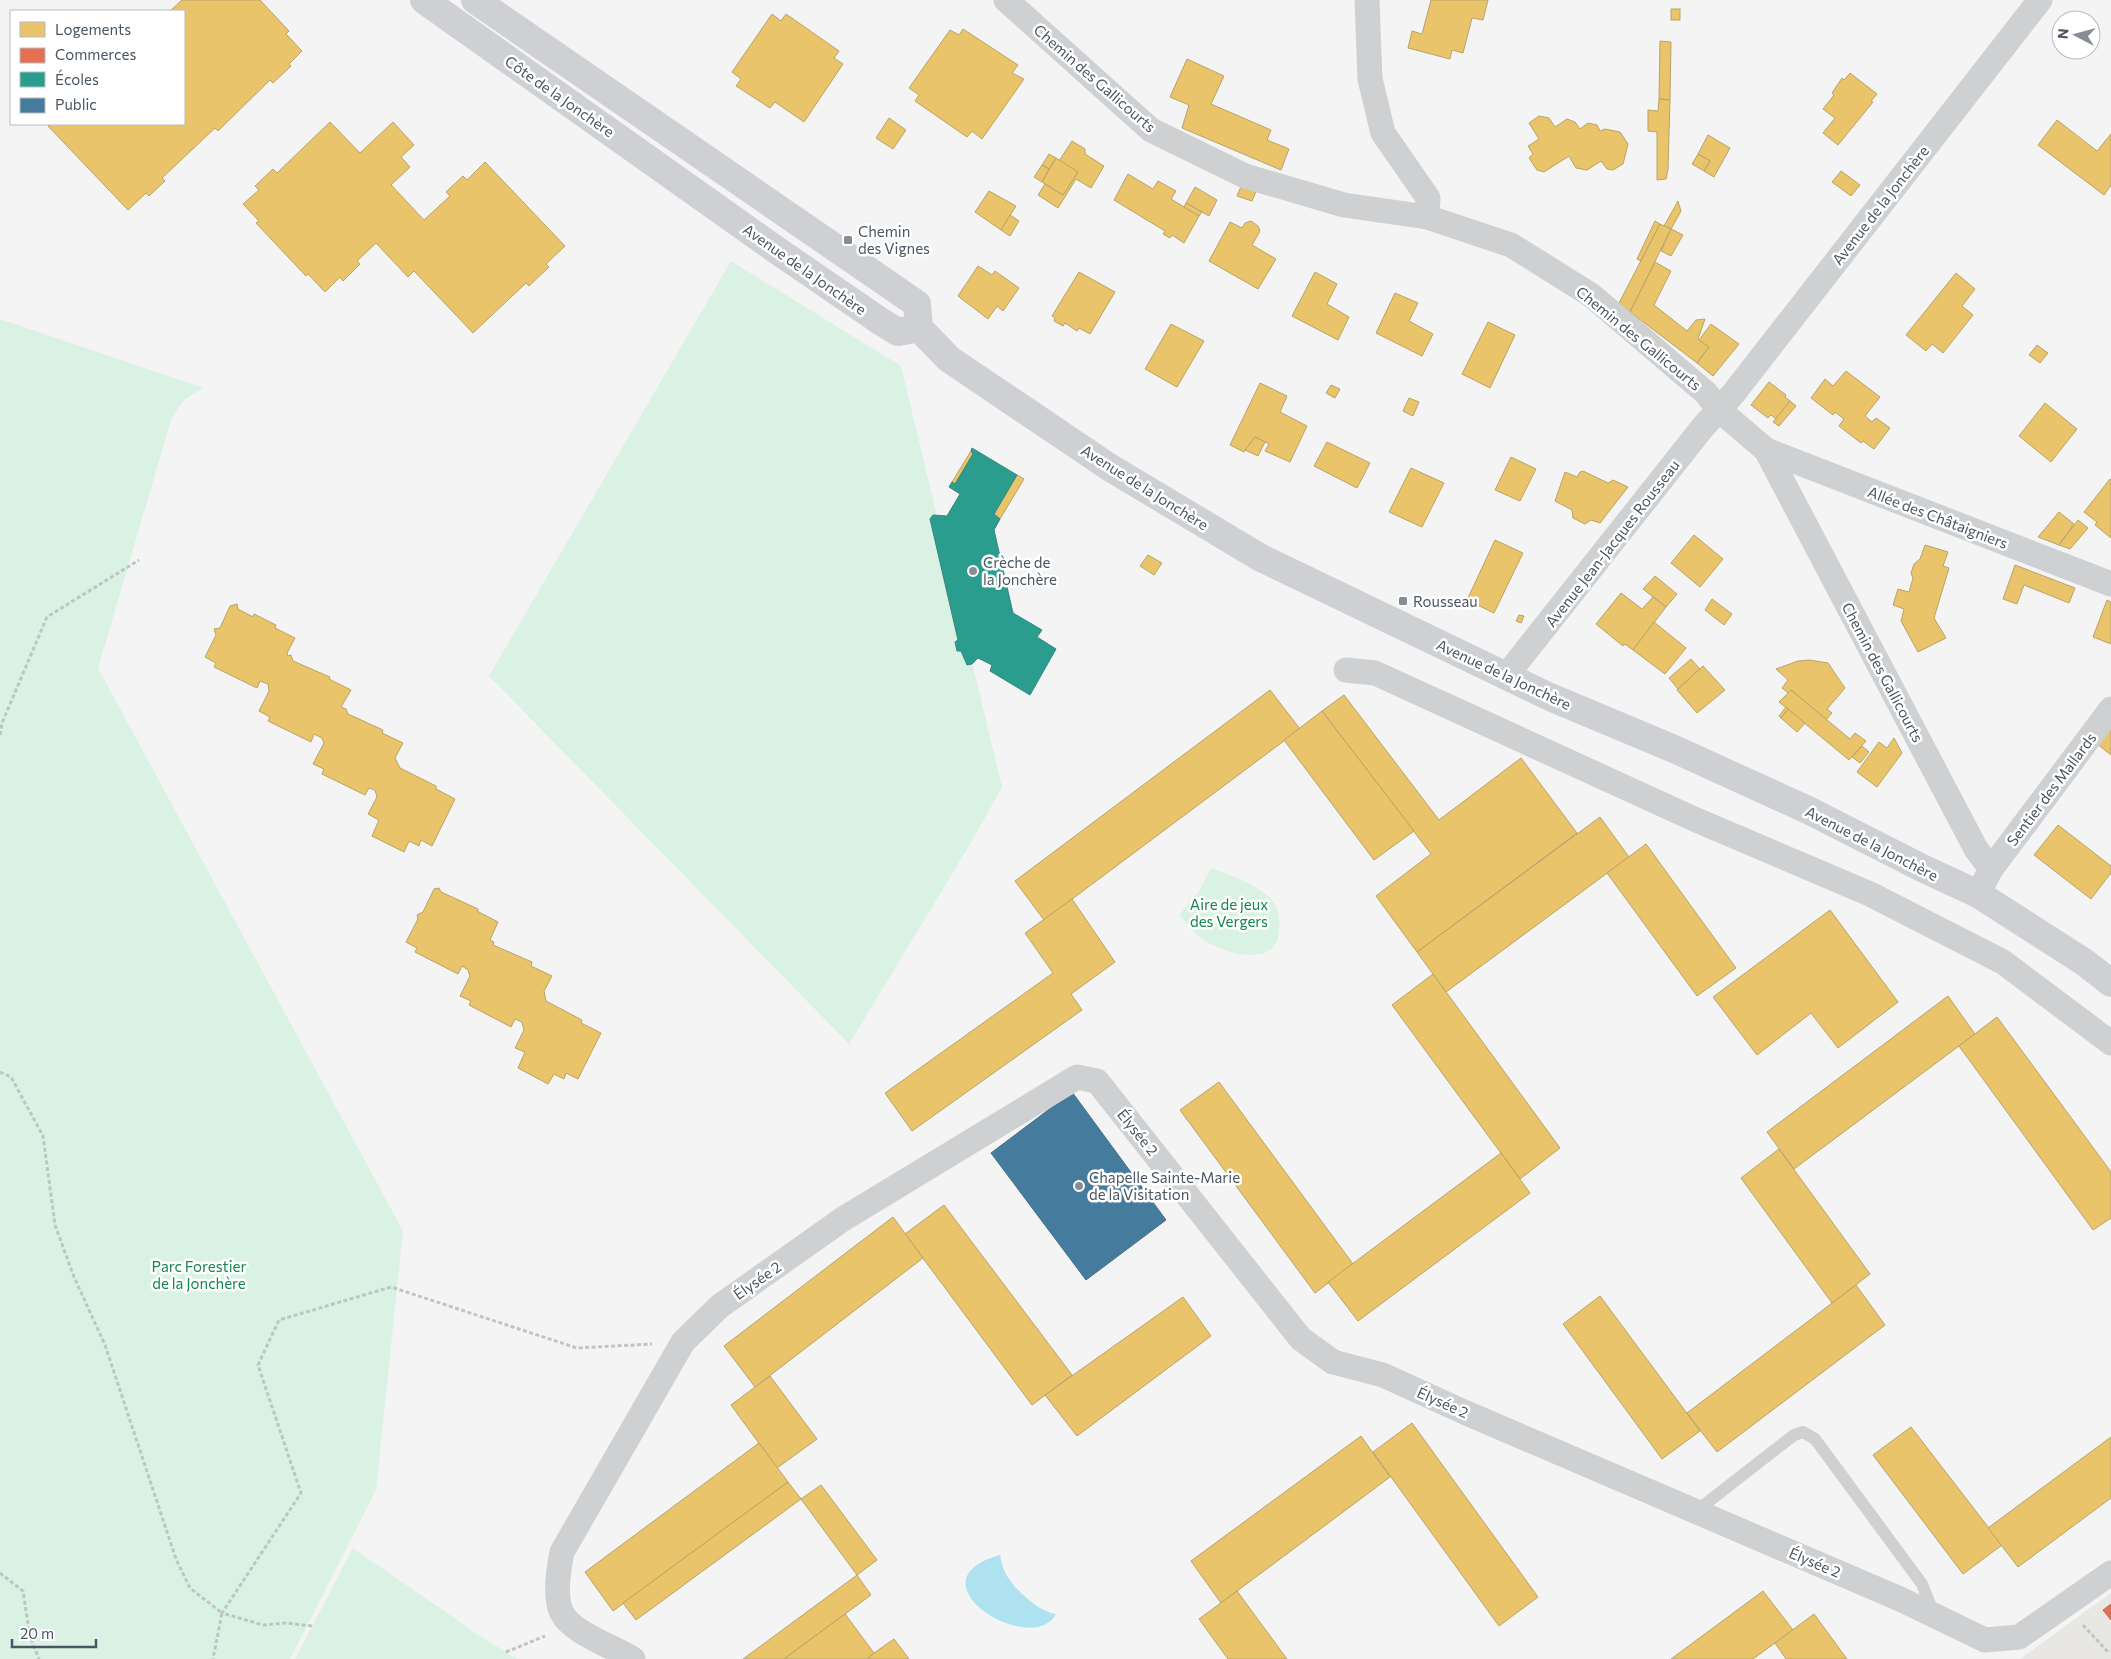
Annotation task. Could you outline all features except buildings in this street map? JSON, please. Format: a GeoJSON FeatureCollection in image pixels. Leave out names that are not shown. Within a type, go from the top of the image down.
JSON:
{"type":"FeatureCollection","features":[{"type":"Feature","properties":{"kind":"street","name":"Côte de la Jonchère"},"geometry":{"type":"LineString","coordinates":[[424,0],[696,192]]}},
{"type":"Feature","properties":{"kind":"street","name":"Côte de la Jonchère"},"geometry":{"type":"LineString","coordinates":[[475,0],[917,304],[919,328]]}},
{"type":"Feature","properties":{"kind":"street","name":"Chemin des Gallicourts"},"geometry":{"type":"LineString","coordinates":[[1006,0],[1151,130],[1245,176],[1344,205],[1427,218],[1511,245],[1591,295],[1706,393],[1718,409],[1766,450],[1976,849],[1991,869]]}},
{"type":"Feature","properties":{"kind":"street"},"geometry":{"type":"LineString","coordinates":[[1367,0],[1370,79],[1383,133],[1428,198],[1427,218]]}},
{"type":"Feature","properties":{"kind":"street","name":"Avenue de la Jonchère"},"geometry":{"type":"LineString","coordinates":[[1718,409],[1733,394],[2040,0]]}},
{"type":"Feature","properties":{"kind":"street","name":"Avenue de la Jonchère"},"geometry":{"type":"LineString","coordinates":[[696,192],[775,249],[898,332],[919,328],[949,359],[1109,467],[1261,558],[1550,697],[1674,749],[1808,810],[1978,894],[2084,962],[2111,983]]}},
{"type":"Feature","properties":{"kind":"street","name":"Avenue Jean-Jacques Rousseau"},"geometry":{"type":"LineString","coordinates":[[1506,676],[1718,409]]}},
{"type":"Feature","properties":{"kind":"street","name":"Allée des Châtaigniers"},"geometry":{"type":"LineString","coordinates":[[1766,450],[2111,584]]}},
{"type":"Feature","properties":{"kind":"street"},"geometry":{"type":"LineString","coordinates":[[1346,670],[1375,673],[1694,820],[1870,894],[2003,962],[2111,1043]]}},
{"type":"Feature","properties":{"kind":"street","name":"Sentier des Mallards"},"geometry":{"type":"LineString","coordinates":[[1991,869],[2111,709]]}},
{"type":"Feature","properties":{"kind":"street"},"geometry":{"type":"LineString","coordinates":[[1978,894],[1991,869]]}},
{"type":"Feature","properties":{"kind":"street","name":"Élysée 2"},"geometry":{"type":"LineString","coordinates":[[625,1655],[579,1630],[561,1613],[557,1582],[562,1552],[683,1342],[720,1306],[843,1219],[1077,1077],[1097,1081],[1301,1339],[1333,1362],[1382,1375],[1900,1599],[1935,1616],[1984,1650],[2018,1637],[2111,1573]]}},
{"type":"Feature","properties":{"kind":"lane"},"geometry":{"type":"LineString","coordinates":[[1696,1512],[1794,1435],[1803,1432],[1815,1440],[1922,1584],[1935,1616]]}},
{"type":"Feature","properties":{"kind":"path"},"geometry":{"type":"LineString","coordinates":[[0,735],[2,723],[47,618],[139,560]]}},
{"type":"Feature","properties":{"kind":"path"},"geometry":{"type":"LineString","coordinates":[[0,1072],[10,1077],[43,1136],[55,1225],[74,1276],[105,1346],[176,1559],[190,1588],[222,1613],[263,1625],[286,1622],[312,1626]]}},
{"type":"Feature","properties":{"kind":"path"},"geometry":{"type":"LineString","coordinates":[[212,1659],[222,1613],[301,1493],[258,1365],[279,1320],[391,1287],[577,1348],[683,1342]]}},
{"type":"Feature","properties":{"kind":"path"},"geometry":{"type":"LineString","coordinates":[[0,1573],[22,1592],[30,1636],[39,1659]]}},
{"type":"Feature","properties":{"kind":"path"},"geometry":{"type":"LineString","coordinates":[[2064,1606],[2108,1652]]}},
{"type":"Feature","properties":{"kind":"path"},"geometry":{"type":"LineString","coordinates":[[506,1652],[572,1623]]}},
{"type":"Feature","properties":{"kind":"shaded area"},"geometry":{"type":"Polygon","coordinates":[[[2111,1593],[2111,1659],[2020,1659],[2111,1593]]]}},
{"type":"Feature","properties":{"kind":"green space"},"geometry":{"type":"Polygon","coordinates":[[[731,261],[901,366],[1002,787],[969,846],[849,1044],[489,676],[731,261]]]}},
{"type":"Feature","properties":{"kind":"green space","name":"Parc Forestier de la Jonchère"},"geometry":{"type":"Polygon","coordinates":[[[0,319],[204,388],[185,399],[172,417],[98,668],[403,1231],[376,1490],[290,1659],[0,1659],[0,319]]]}},
{"type":"Feature","properties":{"kind":"green space","name":"Aire de jeux des Vergers"},"geometry":{"type":"Polygon","coordinates":[[[1211,868],[1236,877],[1253,886],[1274,903],[1279,917],[1279,932],[1276,944],[1269,951],[1247,955],[1212,945],[1197,935],[1179,915],[1198,893],[1211,868]]]}},
{"type":"Feature","properties":{"kind":"green space"},"geometry":{"type":"Polygon","coordinates":[[[353,1548],[483,1638],[517,1659],[295,1659],[353,1548]]]}},
{"type":"Feature","properties":{"kind":"water"},"geometry":{"type":"Polygon","coordinates":[[[1000,1555],[1004,1570],[1019,1591],[1041,1609],[1056,1614],[1043,1625],[1024,1627],[1003,1622],[984,1611],[970,1597],[966,1582],[974,1567],[1000,1555]]]}},
{"type":"Feature","properties":{"kind":"place","name":"Chemin des Vignes"},"geometry":{"type":"Point","coordinates":[848,240]}},
{"type":"Feature","properties":{"kind":"place","name":"Crèche de la Jonchère"},"geometry":{"type":"Point","coordinates":[973,571]}},
{"type":"Feature","properties":{"kind":"place","name":"Rousseau"},"geometry":{"type":"Point","coordinates":[1403,601]}},
{"type":"Feature","properties":{"kind":"place","name":"Chapelle Sainte-Marie de la Visitation"},"geometry":{"type":"Point","coordinates":[1079,1186]}}]}
